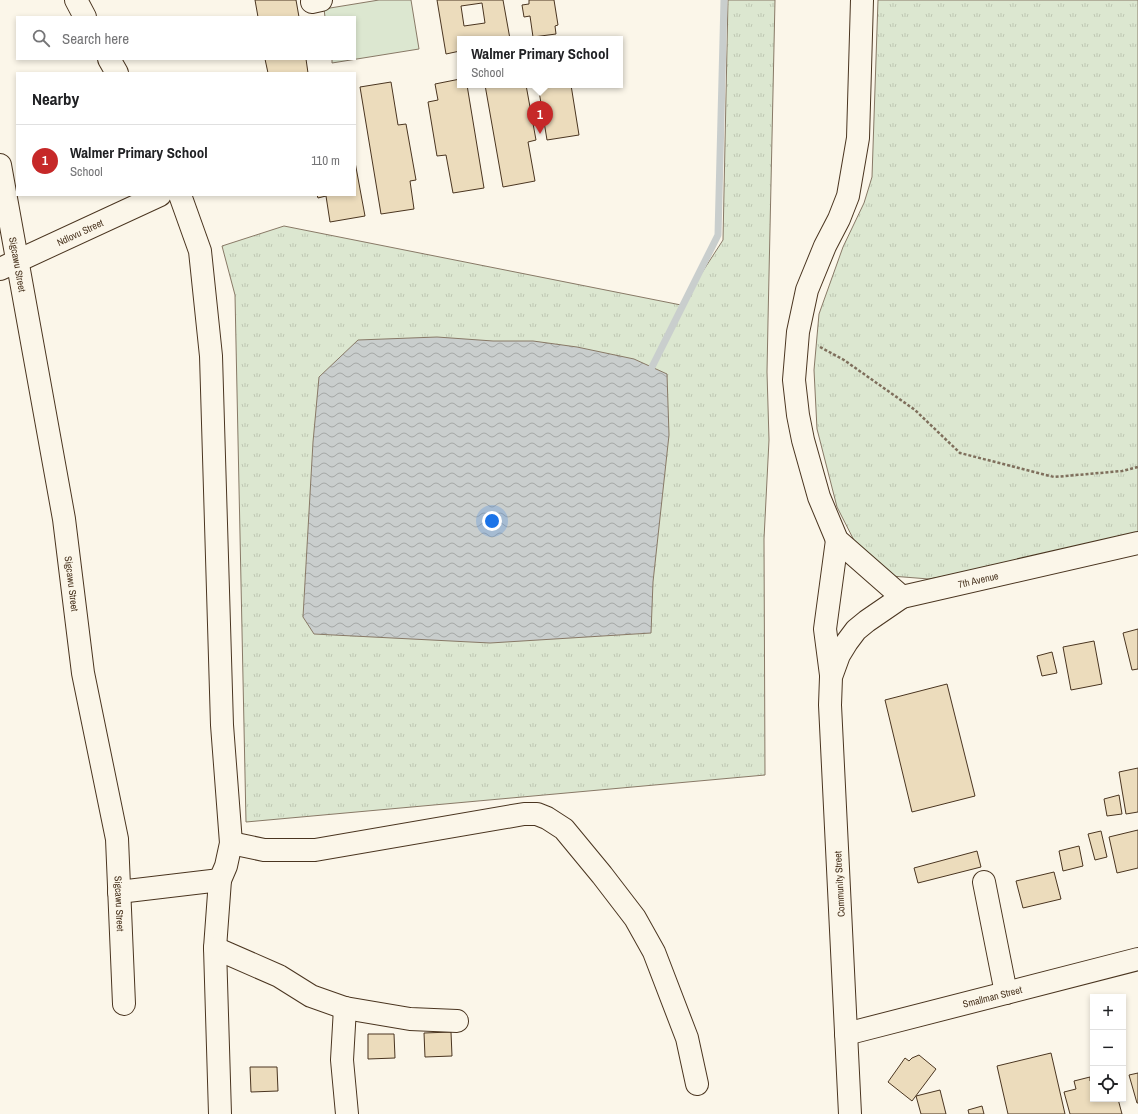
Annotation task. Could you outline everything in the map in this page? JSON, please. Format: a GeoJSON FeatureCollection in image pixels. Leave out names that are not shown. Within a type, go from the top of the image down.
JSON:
{"type":"FeatureCollection","features":[{"type":"Feature","properties":{"kind":"street"},"geometry":{"type":"LineString","coordinates":[[76,0],[84,16]]}},
{"type":"Feature","properties":{"kind":"street"},"geometry":{"type":"LineString","coordinates":[[862,0],[858,138],[848,196],[840,219],[825,246],[807,290],[798,332],[794,380],[798,415],[803,440],[819,497],[837,540],[902,597]]}},
{"type":"Feature","properties":{"kind":"street"},"geometry":{"type":"LineString","coordinates":[[110,60],[116,72]]}},
{"type":"Feature","properties":{"kind":"street","name":"Sigcawu Street"},"geometry":{"type":"LineString","coordinates":[[0,165],[9,265],[64,519],[83,673],[117,840],[124,1004]]}},
{"type":"Feature","properties":{"kind":"street","name":"Ndlovu Street"},"geometry":{"type":"LineString","coordinates":[[9,265],[158,196]]}},
{"type":"Feature","properties":{"kind":"street"},"geometry":{"type":"LineString","coordinates":[[180,196],[200,251],[211,356],[222,725],[231,843],[226,866],[220,880],[215,948],[220,1114]]}},
{"type":"Feature","properties":{"kind":"street"},"geometry":{"type":"LineString","coordinates":[[832,677],[825,629],[837,540]]}},
{"type":"Feature","properties":{"kind":"street","name":"7th Avenue"},"geometry":{"type":"LineString","coordinates":[[840,655],[856,630],[902,597],[1138,543]]}},
{"type":"Feature","properties":{"kind":"street","name":"Community Street"},"geometry":{"type":"LineString","coordinates":[[840,655],[832,677],[830,705],[850,1114]]}},
{"type":"Feature","properties":{"kind":"street"},"geometry":{"type":"LineString","coordinates":[[231,843],[264,850],[315,850],[524,814],[537,814],[547,818],[564,829],[635,918],[654,952],[687,1038],[697,1084]]}},
{"type":"Feature","properties":{"kind":"street"},"geometry":{"type":"LineString","coordinates":[[119,892],[220,880]]}},
{"type":"Feature","properties":{"kind":"street"},"geometry":{"type":"LineString","coordinates":[[984,882],[1006,993]]}},
{"type":"Feature","properties":{"kind":"street"},"geometry":{"type":"LineString","coordinates":[[215,948],[279,976],[311,996],[345,1008],[410,1018],[457,1021]]}},
{"type":"Feature","properties":{"kind":"street","name":"Smallman Street"},"geometry":{"type":"LineString","coordinates":[[846,1034],[1138,959]]}},
{"type":"Feature","properties":{"kind":"street"},"geometry":{"type":"LineString","coordinates":[[345,1008],[342,1060],[347,1114]]}},
{"type":"Feature","properties":{"kind":"path"},"geometry":{"type":"LineString","coordinates":[[798,332],[813,344],[844,360],[915,410],[960,453],[1054,477],[1122,471],[1138,467]]}},
{"type":"Feature","properties":{"kind":"green space"},"geometry":{"type":"Polygon","coordinates":[[[379,0],[411,0],[419,49],[356,59],[356,16],[325,16],[324,9],[379,0]]]}},
{"type":"Feature","properties":{"kind":"green space"},"geometry":{"type":"Polygon","coordinates":[[[728,0],[775,0],[767,372],[769,440],[764,539],[765,775],[246,822],[235,295],[222,246],[284,226],[681,305],[723,240],[728,0]]]}},
{"type":"Feature","properties":{"kind":"green space"},"geometry":{"type":"Polygon","coordinates":[[[878,0],[1138,0],[1138,537],[1084,550],[929,579],[891,576],[861,554],[837,507],[817,429],[814,370],[819,314],[843,247],[864,203],[872,177],[878,0]]]}},
{"type":"Feature","properties":{"kind":"green space"},"geometry":{"type":"Polygon","coordinates":[[[332,60],[351,60],[332,63],[332,60]]]}},
{"type":"Feature","properties":{"kind":"water"},"geometry":{"type":"Polygon","coordinates":[[[437,337],[493,341],[533,341],[577,347],[634,359],[667,374],[669,435],[653,582],[651,633],[490,643],[314,634],[303,617],[313,442],[319,377],[358,340],[437,337]]]}},
{"type":"Feature","properties":{"kind":"building"},"geometry":{"type":"Polygon","coordinates":[[[255,0],[296,0],[299,16],[258,16],[255,0]]]}},
{"type":"Feature","properties":{"kind":"building"},"geometry":{"type":"Polygon","coordinates":[[[437,0],[503,0],[509,36],[457,36],[457,52],[446,54],[437,0]],[[482,3],[461,6],[464,26],[485,23],[482,3]]]}},
{"type":"Feature","properties":{"kind":"building"},"geometry":{"type":"Polygon","coordinates":[[[529,0],[554,0],[558,25],[555,26],[556,34],[533,36],[530,16],[524,17],[522,5],[529,4],[529,0]]]}},
{"type":"Feature","properties":{"kind":"building"},"geometry":{"type":"Polygon","coordinates":[[[265,60],[306,60],[308,72],[268,72],[265,60]]]}},
{"type":"Feature","properties":{"kind":"building"},"geometry":{"type":"Polygon","coordinates":[[[457,80],[457,88],[467,88],[484,188],[453,193],[446,155],[437,156],[428,102],[438,100],[435,84],[457,80]]]}},
{"type":"Feature","properties":{"kind":"building"},"geometry":{"type":"Polygon","coordinates":[[[391,82],[398,125],[406,124],[416,180],[410,181],[414,209],[381,214],[360,87],[391,82]]]}},
{"type":"Feature","properties":{"kind":"building"},"geometry":{"type":"Polygon","coordinates":[[[486,88],[527,88],[536,140],[528,142],[535,181],[503,187],[486,88]]]}},
{"type":"Feature","properties":{"kind":"building"},"geometry":{"type":"Polygon","coordinates":[[[538,88],[571,88],[579,135],[547,140],[538,88]]]}},
{"type":"Feature","properties":{"kind":"building"},"geometry":{"type":"Polygon","coordinates":[[[356,167],[365,216],[330,222],[326,196],[356,196],[356,167]]]}},
{"type":"Feature","properties":{"kind":"building"},"geometry":{"type":"Polygon","coordinates":[[[1138,629],[1138,669],[1132,670],[1123,633],[1138,629]]]}},
{"type":"Feature","properties":{"kind":"building"},"geometry":{"type":"Polygon","coordinates":[[[1094,641],[1102,684],[1071,690],[1063,647],[1094,641]]]}},
{"type":"Feature","properties":{"kind":"building"},"geometry":{"type":"Polygon","coordinates":[[[1052,652],[1057,673],[1042,676],[1037,656],[1052,652]]]}},
{"type":"Feature","properties":{"kind":"building"},"geometry":{"type":"Polygon","coordinates":[[[947,684],[975,796],[912,812],[885,700],[947,684]]]}},
{"type":"Feature","properties":{"kind":"building"},"geometry":{"type":"Polygon","coordinates":[[[1138,768],[1138,812],[1126,814],[1119,772],[1138,768]]]}},
{"type":"Feature","properties":{"kind":"building"},"geometry":{"type":"Polygon","coordinates":[[[1119,795],[1122,814],[1107,816],[1104,799],[1119,795]]]}},
{"type":"Feature","properties":{"kind":"building"},"geometry":{"type":"Polygon","coordinates":[[[1138,830],[1138,868],[1117,873],[1109,837],[1138,830]]]}},
{"type":"Feature","properties":{"kind":"building"},"geometry":{"type":"Polygon","coordinates":[[[1101,831],[1107,857],[1095,860],[1088,834],[1101,831]]]}},
{"type":"Feature","properties":{"kind":"building"},"geometry":{"type":"Polygon","coordinates":[[[1079,846],[1083,866],[1063,871],[1059,851],[1079,846]]]}},
{"type":"Feature","properties":{"kind":"building"},"geometry":{"type":"Polygon","coordinates":[[[977,851],[981,867],[918,883],[914,868],[977,851]]]}},
{"type":"Feature","properties":{"kind":"building"},"geometry":{"type":"Polygon","coordinates":[[[1054,872],[1061,899],[1023,908],[1016,881],[1054,872]]]}},
{"type":"Feature","properties":{"kind":"building"},"geometry":{"type":"Polygon","coordinates":[[[451,1032],[452,1056],[425,1057],[424,1033],[451,1032]]]}},
{"type":"Feature","properties":{"kind":"building"},"geometry":{"type":"Polygon","coordinates":[[[368,1034],[394,1034],[395,1058],[368,1059],[368,1034]]]}},
{"type":"Feature","properties":{"kind":"building"},"geometry":{"type":"Polygon","coordinates":[[[1051,1053],[1065,1114],[1008,1114],[997,1066],[1051,1053]]]}},
{"type":"Feature","properties":{"kind":"building"},"geometry":{"type":"Polygon","coordinates":[[[919,1055],[936,1069],[912,1101],[888,1082],[905,1058],[909,1061],[919,1055]]]}},
{"type":"Feature","properties":{"kind":"building"},"geometry":{"type":"Polygon","coordinates":[[[250,1067],[277,1067],[278,1091],[251,1092],[250,1067]]]}},
{"type":"Feature","properties":{"kind":"building"},"geometry":{"type":"Polygon","coordinates":[[[1138,1073],[1138,1103],[1137,1103],[1129,1075],[1138,1073]]]}},
{"type":"Feature","properties":{"kind":"building"},"geometry":{"type":"Polygon","coordinates":[[[1090,1077],[1090,1102],[1119,1102],[1122,1114],[1070,1114],[1064,1092],[1076,1089],[1074,1081],[1090,1077]]]}},
{"type":"Feature","properties":{"kind":"building"},"geometry":{"type":"Polygon","coordinates":[[[940,1090],[946,1114],[921,1114],[916,1096],[940,1090]]]}},
{"type":"Feature","properties":{"kind":"building"},"geometry":{"type":"Polygon","coordinates":[[[982,1106],[984,1114],[969,1114],[968,1110],[982,1106]]]}},
{"type":"Feature","properties":{"kind":"waterway"},"geometry":{"type":"LineString","coordinates":[[652,367],[718,235],[724,0]]}},
{"type":"Feature","properties":{"kind":"place","name":"Walmer Primary School"},"geometry":{"type":"Point","coordinates":[540,134]}}]}
